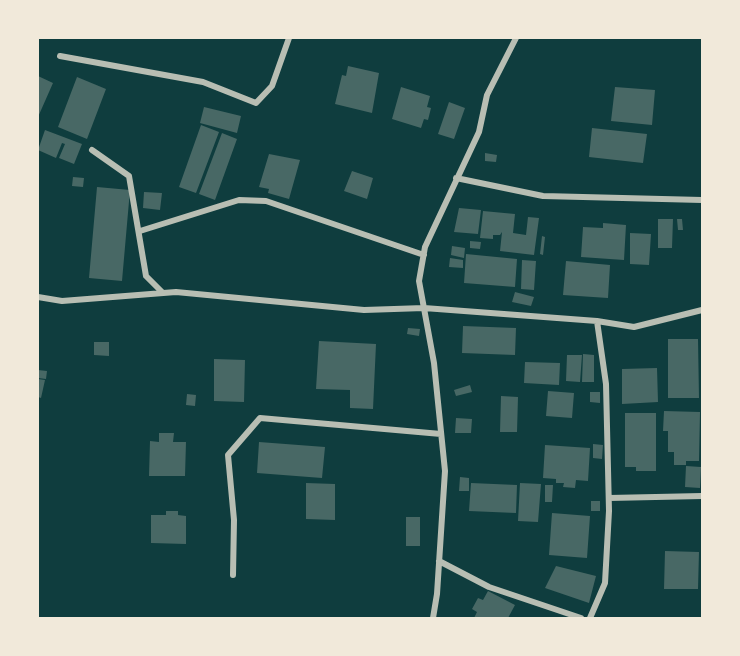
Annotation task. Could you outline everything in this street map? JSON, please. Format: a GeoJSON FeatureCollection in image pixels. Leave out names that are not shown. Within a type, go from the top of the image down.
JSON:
{"type":"FeatureCollection","features":[{"type":"Feature","properties":{"kind":"street"},"geometry":{"type":"LineString","coordinates":[[60,56],[203,82],[256,104],[272,86],[289,38]]}},
{"type":"Feature","properties":{"kind":"street"},"geometry":{"type":"LineString","coordinates":[[433,618],[445,471],[434,363],[419,281],[424,255],[478,132],[487,95],[516,38]]}},
{"type":"Feature","properties":{"kind":"street"},"geometry":{"type":"LineString","coordinates":[[92,150],[129,176],[146,276],[162,292]]}},
{"type":"Feature","properties":{"kind":"street"},"geometry":{"type":"LineString","coordinates":[[456,178],[543,196],[702,200]]}},
{"type":"Feature","properties":{"kind":"street"},"geometry":{"type":"LineString","coordinates":[[140,231],[239,200],[266,201],[424,255]]}},
{"type":"Feature","properties":{"kind":"street"},"geometry":{"type":"LineString","coordinates":[[38,297],[62,301],[110,299],[162,292],[364,310],[424,308],[597,321],[634,327],[702,310]]}},
{"type":"Feature","properties":{"kind":"street"},"geometry":{"type":"LineString","coordinates":[[591,618],[604,583],[609,498],[606,384],[597,321]]}},
{"type":"Feature","properties":{"kind":"street"},"geometry":{"type":"LineString","coordinates":[[233,575],[234,520],[228,455],[260,418],[441,434]]}},
{"type":"Feature","properties":{"kind":"street"},"geometry":{"type":"LineString","coordinates":[[609,498],[702,496]]}},
{"type":"Feature","properties":{"kind":"street"},"geometry":{"type":"LineString","coordinates":[[439,561],[489,587],[581,618]]}},
{"type":"Feature","properties":{"kind":"building"},"geometry":{"type":"Polygon","coordinates":[[[348,66],[379,73],[372,113],[335,104],[342,75],[346,76],[348,66]]]}},
{"type":"Feature","properties":{"kind":"building"},"geometry":{"type":"Polygon","coordinates":[[[38,76],[53,83],[38,117],[38,76]]]}},
{"type":"Feature","properties":{"kind":"building"},"geometry":{"type":"Polygon","coordinates":[[[77,77],[106,89],[87,139],[58,127],[77,77]]]}},
{"type":"Feature","properties":{"kind":"building"},"geometry":{"type":"Polygon","coordinates":[[[401,87],[430,96],[427,107],[431,108],[428,120],[424,119],[421,128],[392,119],[401,87]]]}},
{"type":"Feature","properties":{"kind":"building"},"geometry":{"type":"Polygon","coordinates":[[[615,87],[655,90],[652,125],[611,121],[615,87]]]}},
{"type":"Feature","properties":{"kind":"building"},"geometry":{"type":"Polygon","coordinates":[[[449,102],[465,108],[454,139],[438,134],[449,102]]]}},
{"type":"Feature","properties":{"kind":"building"},"geometry":{"type":"Polygon","coordinates":[[[204,107],[241,116],[237,133],[200,123],[204,107]]]}},
{"type":"Feature","properties":{"kind":"building"},"geometry":{"type":"Polygon","coordinates":[[[201,125],[219,132],[196,193],[179,187],[201,125]]]}},
{"type":"Feature","properties":{"kind":"building"},"geometry":{"type":"Polygon","coordinates":[[[592,128],[647,134],[643,163],[589,157],[592,128]]]}},
{"type":"Feature","properties":{"kind":"building"},"geometry":{"type":"Polygon","coordinates":[[[45,130],[82,144],[74,164],[59,158],[65,144],[62,143],[56,158],[38,150],[45,130]]]}},
{"type":"Feature","properties":{"kind":"building"},"geometry":{"type":"Polygon","coordinates":[[[222,133],[237,139],[215,200],[199,194],[222,133]]]}},
{"type":"Feature","properties":{"kind":"building"},"geometry":{"type":"Polygon","coordinates":[[[485,153],[497,155],[496,162],[485,161],[485,153]]]}},
{"type":"Feature","properties":{"kind":"building"},"geometry":{"type":"Polygon","coordinates":[[[269,154],[300,160],[289,199],[268,193],[269,189],[259,187],[269,154]]]}},
{"type":"Feature","properties":{"kind":"building"},"geometry":{"type":"Polygon","coordinates":[[[352,171],[373,178],[367,199],[344,191],[352,171]]]}},
{"type":"Feature","properties":{"kind":"building"},"geometry":{"type":"Polygon","coordinates":[[[73,177],[84,178],[83,187],[72,186],[73,177]]]}},
{"type":"Feature","properties":{"kind":"building"},"geometry":{"type":"Polygon","coordinates":[[[97,187],[130,190],[122,281],[89,278],[97,187]]]}},
{"type":"Feature","properties":{"kind":"building"},"geometry":{"type":"Polygon","coordinates":[[[144,192],[162,193],[160,210],[143,208],[144,192]]]}},
{"type":"Feature","properties":{"kind":"building"},"geometry":{"type":"Polygon","coordinates":[[[459,208],[481,210],[478,234],[454,232],[459,208]]]}},
{"type":"Feature","properties":{"kind":"building"},"geometry":{"type":"Polygon","coordinates":[[[483,211],[515,214],[513,233],[526,235],[528,217],[539,218],[534,255],[500,251],[502,232],[500,235],[493,235],[493,239],[480,238],[483,211]]]}},
{"type":"Feature","properties":{"kind":"building"},"geometry":{"type":"Polygon","coordinates":[[[658,219],[673,219],[672,248],[658,248],[658,219]]]}},
{"type":"Feature","properties":{"kind":"building"},"geometry":{"type":"Polygon","coordinates":[[[677,219],[682,219],[683,230],[678,230],[677,219]]]}},
{"type":"Feature","properties":{"kind":"building"},"geometry":{"type":"Polygon","coordinates":[[[603,223],[626,225],[624,260],[581,257],[583,227],[603,228],[603,223]]]}},
{"type":"Feature","properties":{"kind":"building"},"geometry":{"type":"Polygon","coordinates":[[[630,233],[651,234],[649,265],[630,264],[630,233]]]}},
{"type":"Feature","properties":{"kind":"building"},"geometry":{"type":"Polygon","coordinates":[[[542,236],[545,237],[543,255],[540,254],[542,236]]]}},
{"type":"Feature","properties":{"kind":"building"},"geometry":{"type":"Polygon","coordinates":[[[470,241],[481,242],[480,249],[470,248],[470,241]]]}},
{"type":"Feature","properties":{"kind":"building"},"geometry":{"type":"Polygon","coordinates":[[[452,246],[465,248],[464,258],[451,255],[452,246]]]}},
{"type":"Feature","properties":{"kind":"building"},"geometry":{"type":"Polygon","coordinates":[[[466,254],[517,259],[515,287],[464,283],[466,254]]]}},
{"type":"Feature","properties":{"kind":"building"},"geometry":{"type":"Polygon","coordinates":[[[450,258],[463,260],[463,268],[449,267],[450,258]]]}},
{"type":"Feature","properties":{"kind":"building"},"geometry":{"type":"Polygon","coordinates":[[[522,260],[536,261],[534,290],[521,289],[522,260]]]}},
{"type":"Feature","properties":{"kind":"building"},"geometry":{"type":"Polygon","coordinates":[[[566,261],[610,265],[608,298],[563,295],[566,261]]]}},
{"type":"Feature","properties":{"kind":"building"},"geometry":{"type":"Polygon","coordinates":[[[515,292],[534,297],[531,306],[512,302],[515,292]]]}},
{"type":"Feature","properties":{"kind":"building"},"geometry":{"type":"Polygon","coordinates":[[[463,326],[516,328],[515,355],[462,353],[463,326]]]}},
{"type":"Feature","properties":{"kind":"building"},"geometry":{"type":"Polygon","coordinates":[[[408,328],[420,329],[419,336],[407,334],[408,328]]]}},
{"type":"Feature","properties":{"kind":"building"},"geometry":{"type":"Polygon","coordinates":[[[668,339],[698,339],[699,398],[668,398],[668,339]]]}},
{"type":"Feature","properties":{"kind":"building"},"geometry":{"type":"Polygon","coordinates":[[[319,341],[376,344],[373,409],[350,408],[350,390],[316,389],[319,341]]]}},
{"type":"Feature","properties":{"kind":"building"},"geometry":{"type":"Polygon","coordinates":[[[94,342],[109,342],[109,356],[94,355],[94,342]]]}},
{"type":"Feature","properties":{"kind":"building"},"geometry":{"type":"Polygon","coordinates":[[[583,354],[594,355],[594,382],[582,382],[583,354]]]}},
{"type":"Feature","properties":{"kind":"building"},"geometry":{"type":"Polygon","coordinates":[[[567,355],[582,355],[580,382],[566,381],[567,355]]]}},
{"type":"Feature","properties":{"kind":"building"},"geometry":{"type":"Polygon","coordinates":[[[214,359],[245,360],[244,402],[214,401],[214,359]]]}},
{"type":"Feature","properties":{"kind":"building"},"geometry":{"type":"Polygon","coordinates":[[[525,362],[560,363],[559,385],[524,383],[525,362]]]}},
{"type":"Feature","properties":{"kind":"building"},"geometry":{"type":"Polygon","coordinates":[[[657,368],[658,402],[622,404],[622,369],[657,368]]]}},
{"type":"Feature","properties":{"kind":"building"},"geometry":{"type":"Polygon","coordinates":[[[38,370],[47,371],[46,379],[38,378],[38,370]]]}},
{"type":"Feature","properties":{"kind":"building"},"geometry":{"type":"Polygon","coordinates":[[[38,379],[45,380],[41,398],[38,397],[38,379]]]}},
{"type":"Feature","properties":{"kind":"building"},"geometry":{"type":"Polygon","coordinates":[[[470,385],[472,392],[456,396],[454,390],[470,385]]]}},
{"type":"Feature","properties":{"kind":"building"},"geometry":{"type":"Polygon","coordinates":[[[548,391],[574,393],[572,418],[546,416],[548,391]]]}},
{"type":"Feature","properties":{"kind":"building"},"geometry":{"type":"Polygon","coordinates":[[[590,392],[600,392],[600,403],[590,402],[590,392]]]}},
{"type":"Feature","properties":{"kind":"building"},"geometry":{"type":"Polygon","coordinates":[[[187,394],[196,395],[195,406],[186,405],[187,394]]]}},
{"type":"Feature","properties":{"kind":"building"},"geometry":{"type":"Polygon","coordinates":[[[501,396],[518,397],[517,432],[500,432],[501,396]]]}},
{"type":"Feature","properties":{"kind":"building"},"geometry":{"type":"Polygon","coordinates":[[[664,411],[700,412],[699,461],[686,461],[686,465],[674,465],[674,452],[668,452],[668,431],[663,431],[664,411]]]}},
{"type":"Feature","properties":{"kind":"building"},"geometry":{"type":"Polygon","coordinates":[[[625,413],[656,413],[656,471],[636,471],[636,467],[625,467],[625,413]]]}},
{"type":"Feature","properties":{"kind":"building"},"geometry":{"type":"Polygon","coordinates":[[[456,418],[472,419],[471,433],[455,433],[456,418]]]}},
{"type":"Feature","properties":{"kind":"building"},"geometry":{"type":"Polygon","coordinates":[[[159,433],[174,433],[173,442],[186,442],[185,476],[149,476],[150,441],[159,442],[159,433]]]}},
{"type":"Feature","properties":{"kind":"building"},"geometry":{"type":"Polygon","coordinates":[[[259,442],[325,447],[322,478],[257,473],[259,442]]]}},
{"type":"Feature","properties":{"kind":"building"},"geometry":{"type":"Polygon","coordinates":[[[593,444],[603,445],[602,459],[593,458],[593,444]]]}},
{"type":"Feature","properties":{"kind":"building"},"geometry":{"type":"Polygon","coordinates":[[[545,445],[590,448],[588,481],[576,480],[575,488],[563,487],[564,483],[556,483],[556,479],[543,478],[545,445]]]}},
{"type":"Feature","properties":{"kind":"building"},"geometry":{"type":"Polygon","coordinates":[[[686,466],[701,467],[700,488],[685,487],[686,466]]]}},
{"type":"Feature","properties":{"kind":"building"},"geometry":{"type":"Polygon","coordinates":[[[460,477],[469,478],[469,491],[459,491],[460,477]]]}},
{"type":"Feature","properties":{"kind":"building"},"geometry":{"type":"Polygon","coordinates":[[[306,483],[335,484],[335,520],[306,519],[306,483]]]}},
{"type":"Feature","properties":{"kind":"building"},"geometry":{"type":"Polygon","coordinates":[[[471,483],[517,485],[516,513],[469,511],[471,483]]]}},
{"type":"Feature","properties":{"kind":"building"},"geometry":{"type":"Polygon","coordinates":[[[520,483],[541,484],[538,522],[518,521],[520,483]]]}},
{"type":"Feature","properties":{"kind":"building"},"geometry":{"type":"Polygon","coordinates":[[[545,485],[553,485],[552,502],[545,502],[545,485]]]}},
{"type":"Feature","properties":{"kind":"building"},"geometry":{"type":"Polygon","coordinates":[[[591,501],[600,501],[600,511],[591,511],[591,501]]]}},
{"type":"Feature","properties":{"kind":"building"},"geometry":{"type":"Polygon","coordinates":[[[166,511],[178,511],[178,515],[186,516],[186,544],[151,543],[151,515],[166,515],[166,511]]]}},
{"type":"Feature","properties":{"kind":"building"},"geometry":{"type":"Polygon","coordinates":[[[552,513],[590,516],[587,558],[549,555],[552,513]]]}},
{"type":"Feature","properties":{"kind":"building"},"geometry":{"type":"Polygon","coordinates":[[[406,517],[420,517],[420,546],[406,546],[406,517]]]}},
{"type":"Feature","properties":{"kind":"building"},"geometry":{"type":"Polygon","coordinates":[[[665,551],[699,552],[698,589],[664,589],[665,551]]]}},
{"type":"Feature","properties":{"kind":"building"},"geometry":{"type":"Polygon","coordinates":[[[556,566],[596,576],[589,603],[545,588],[556,566]]]}},
{"type":"Feature","properties":{"kind":"building"},"geometry":{"type":"Polygon","coordinates":[[[488,591],[515,605],[508,618],[474,618],[477,612],[472,609],[478,598],[483,600],[488,591]]]}}]}
